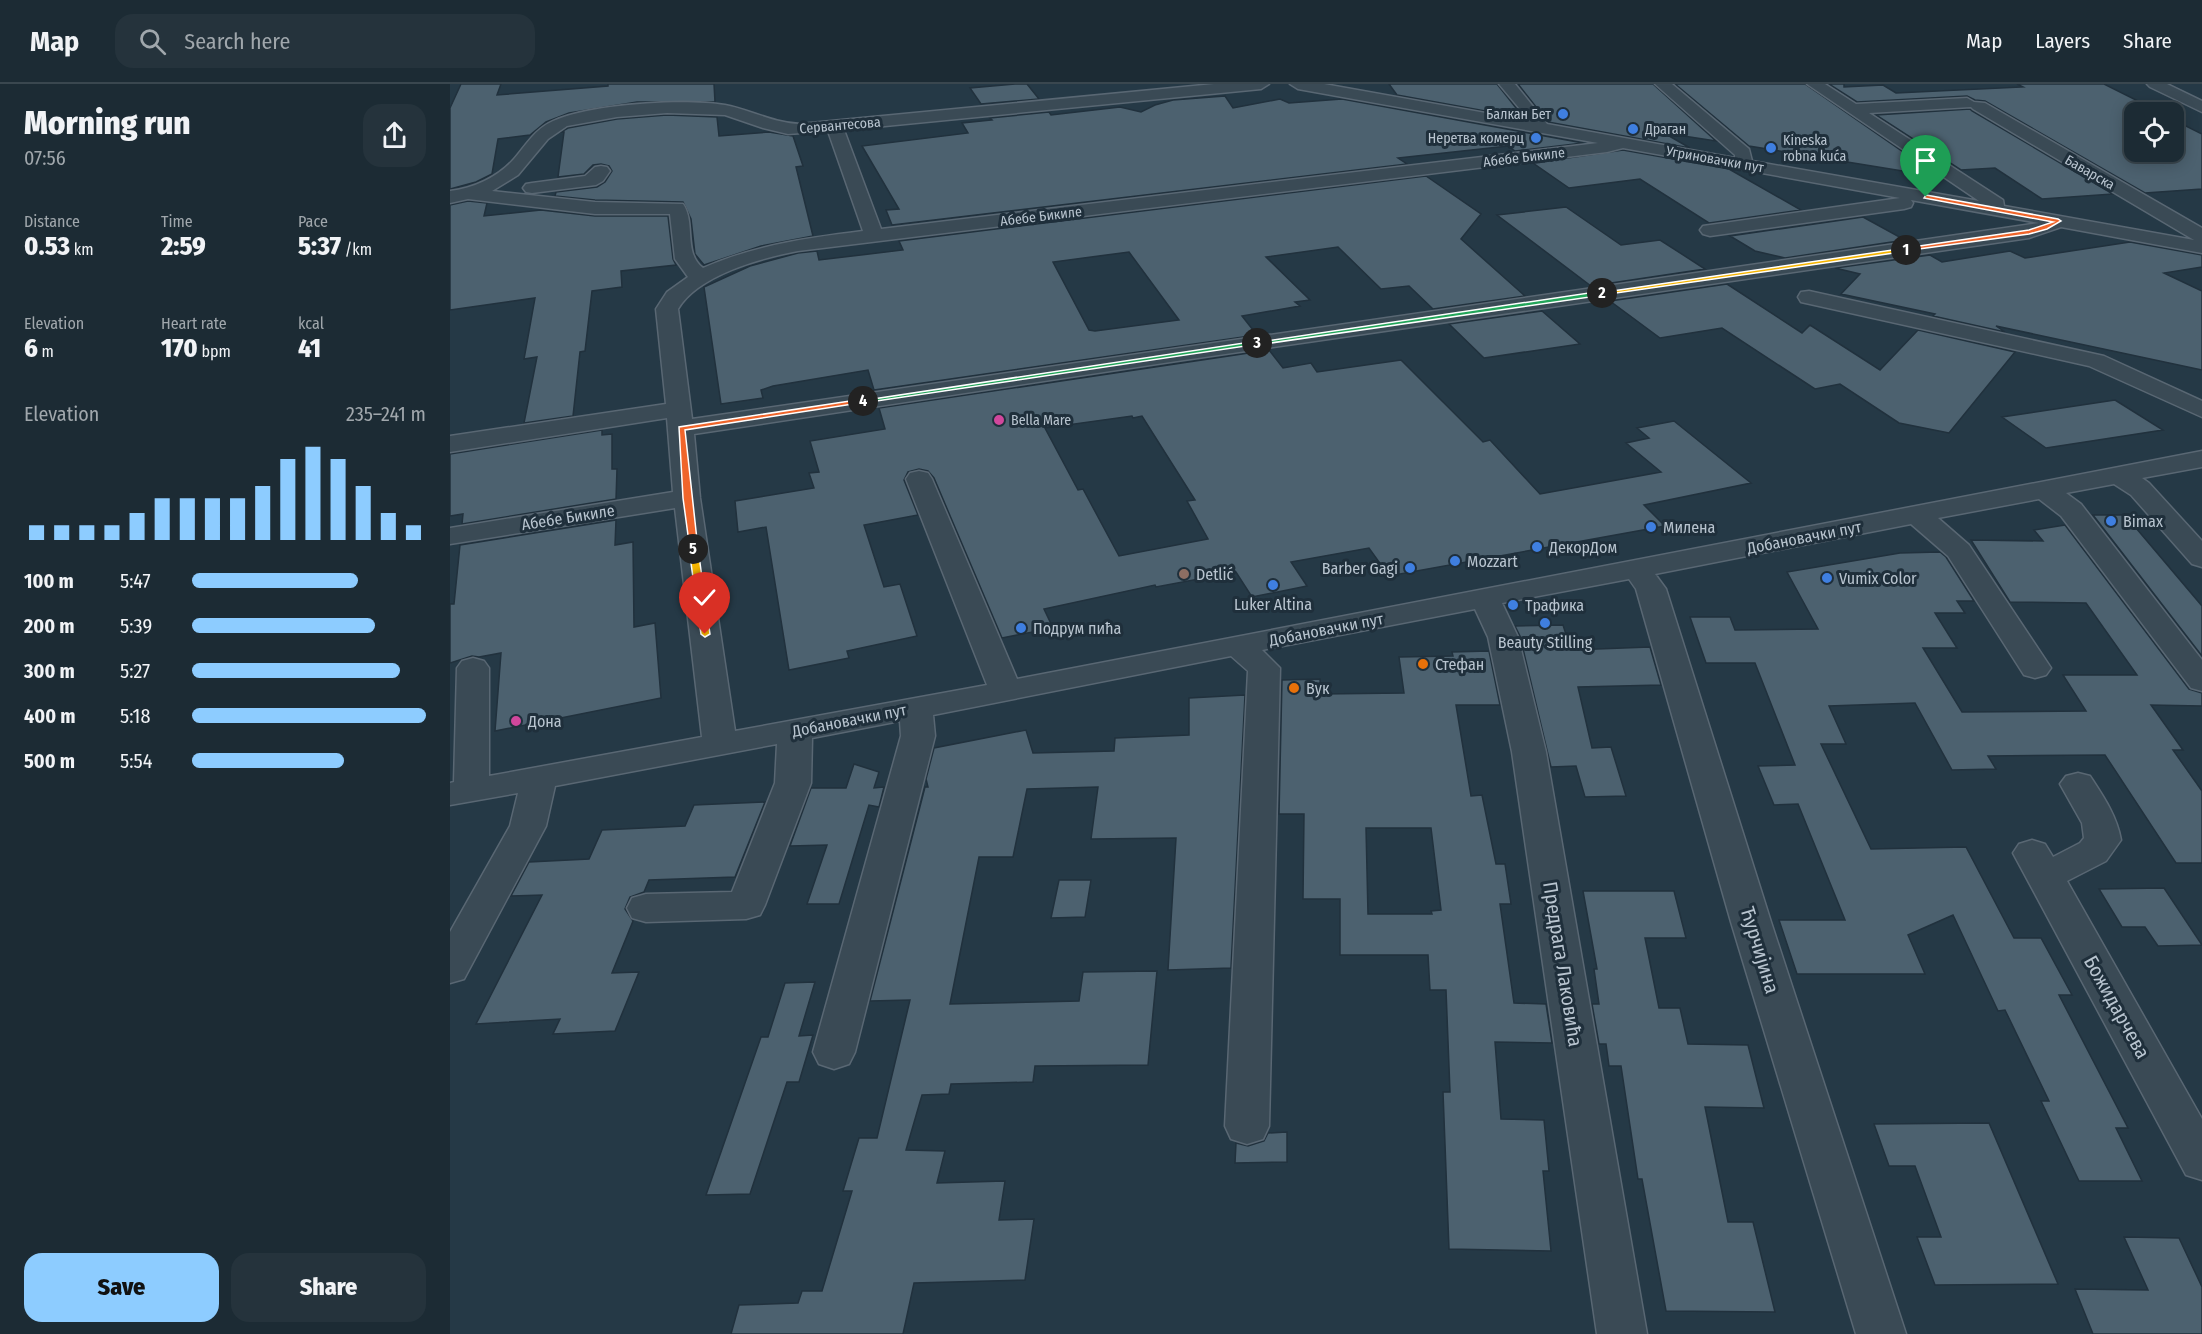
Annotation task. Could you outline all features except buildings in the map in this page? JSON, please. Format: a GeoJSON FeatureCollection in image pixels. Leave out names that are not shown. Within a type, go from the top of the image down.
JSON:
{"type":"FeatureCollection","features":[{"type":"Feature","properties":{"kind":"street"},"geometry":{"type":"LineString","coordinates":[[1101,88],[1152,84]]}},
{"type":"Feature","properties":{"kind":"street","name":"Сервантесова"},"geometry":{"type":"LineString","coordinates":[[457,198],[513,170],[546,130],[581,118],[655,111],[710,109],[736,112],[775,128],[835,127],[1260,84]]}},
{"type":"Feature","properties":{"kind":"street","name":"Угриновачки пут"},"geometry":{"type":"LineString","coordinates":[[1298,84],[1353,89],[1536,126],[2202,247]]}},
{"type":"Feature","properties":{"kind":"street"},"geometry":{"type":"LineString","coordinates":[[1507,84],[1537,119],[1539,124],[1536,126]]}},
{"type":"Feature","properties":{"kind":"street"},"geometry":{"type":"LineString","coordinates":[[1662,84],[1743,153],[1744,159],[1740,163]]}},
{"type":"Feature","properties":{"kind":"street"},"geometry":{"type":"LineString","coordinates":[[1815,84],[1989,199],[1997,206],[1997,209]]}},
{"type":"Feature","properties":{"kind":"street"},"geometry":{"type":"LineString","coordinates":[[2155,84],[2202,107]]}},
{"type":"Feature","properties":{"kind":"street","name":"Баварска"},"geometry":{"type":"LineString","coordinates":[[1852,109],[1973,105],[2202,236]]}},
{"type":"Feature","properties":{"kind":"street"},"geometry":{"type":"LineString","coordinates":[[835,127],[874,236]]}},
{"type":"Feature","properties":{"kind":"street","name":"Абебе Бикиле"},"geometry":{"type":"LineString","coordinates":[[720,744],[687,498],[667,309],[673,298],[704,276],[769,250],[1595,148],[1623,142]]}},
{"type":"Feature","properties":{"kind":"street"},"geometry":{"type":"LineString","coordinates":[[457,198],[590,181],[601,171]]}},
{"type":"Feature","properties":{"kind":"street"},"geometry":{"type":"LineString","coordinates":[[1710,230],[1926,197]]}},
{"type":"Feature","properties":{"kind":"street"},"geometry":{"type":"LineString","coordinates":[[457,198],[596,208],[676,208],[679,214],[684,260],[689,269],[704,276]]}},
{"type":"Feature","properties":{"kind":"street"},"geometry":{"type":"LineString","coordinates":[[450,444],[679,409],[1177,354],[2029,232],[2045,228],[2058,221]]}},
{"type":"Feature","properties":{"kind":"street"},"geometry":{"type":"LineString","coordinates":[[1809,297],[2096,361],[2202,410]]}},
{"type":"Feature","properties":{"kind":"street"},"geometry":{"type":"LineString","coordinates":[[450,424],[679,409]]}},
{"type":"Feature","properties":{"kind":"street","name":"Добановачки пут"},"geometry":{"type":"LineString","coordinates":[[460,792],[916,708],[2202,459]]}},
{"type":"Feature","properties":{"kind":"street"},"geometry":{"type":"LineString","coordinates":[[2120,476],[2140,489],[2202,558]]}},
{"type":"Feature","properties":{"kind":"street"},"geometry":{"type":"LineString","coordinates":[[919,478],[1005,690]]}},
{"type":"Feature","properties":{"kind":"street"},"geometry":{"type":"LineString","coordinates":[[2045,490],[2071,510],[2202,681]]}},
{"type":"Feature","properties":{"kind":"street","name":"Абебе Бикиле"},"geometry":{"type":"LineString","coordinates":[[450,536],[687,498]]}},
{"type":"Feature","properties":{"kind":"street"},"geometry":{"type":"LineString","coordinates":[[1917,515],[1959,551],[2035,668]]}},
{"type":"Feature","properties":{"kind":"street","name":"Ћурчијина"},"geometry":{"type":"LineString","coordinates":[[1637,569],[1651,589],[1751,922],[1881,1334]]}},
{"type":"Feature","properties":{"kind":"street","name":"Предрага Лаковића"},"geometry":{"type":"LineString","coordinates":[[1485,598],[1503,637],[1529,752],[1622,1334]]}},
{"type":"Feature","properties":{"kind":"street"},"geometry":{"type":"LineString","coordinates":[[1238,646],[1264,668],[1247,1126]]}},
{"type":"Feature","properties":{"kind":"street"},"geometry":{"type":"LineString","coordinates":[[460,792],[473,668]]}},
{"type":"Feature","properties":{"kind":"street"},"geometry":{"type":"LineString","coordinates":[[834,1052],[918,736],[916,708]]}},
{"type":"Feature","properties":{"kind":"street"},"geometry":{"type":"LineString","coordinates":[[646,908],[746,905],[793,783],[795,730]]}},
{"type":"Feature","properties":{"kind":"street"},"geometry":{"type":"LineString","coordinates":[[450,968],[528,826],[540,777]]}},
{"type":"Feature","properties":{"kind":"street","name":"Божидарчева"},"geometry":{"type":"LineString","coordinates":[[2078,784],[2100,823],[2103,840],[2093,852],[2039,865],[2202,1161]]}},
{"type":"Feature","properties":{"kind":"place","name":"Балкан Бет"},"geometry":{"type":"Point","coordinates":[1563,114]}},
{"type":"Feature","properties":{"kind":"place","name":"Драган"},"geometry":{"type":"Point","coordinates":[1633,129]}},
{"type":"Feature","properties":{"kind":"place","name":"Неретва комерц"},"geometry":{"type":"Point","coordinates":[1536,138]}},
{"type":"Feature","properties":{"kind":"place","name":"Kineska robna kuća"},"geometry":{"type":"Point","coordinates":[1771,148]}},
{"type":"Feature","properties":{"kind":"place","name":"Bella Mare"},"geometry":{"type":"Point","coordinates":[999,420]}},
{"type":"Feature","properties":{"kind":"place","name":"Bimax"},"geometry":{"type":"Point","coordinates":[2111,521]}},
{"type":"Feature","properties":{"kind":"place","name":"Милена"},"geometry":{"type":"Point","coordinates":[1651,527]}},
{"type":"Feature","properties":{"kind":"place","name":"ДекорДом"},"geometry":{"type":"Point","coordinates":[1537,547]}},
{"type":"Feature","properties":{"kind":"place","name":"Mozzart"},"geometry":{"type":"Point","coordinates":[1455,561]}},
{"type":"Feature","properties":{"kind":"place","name":"Barber Gagi"},"geometry":{"type":"Point","coordinates":[1410,568]}},
{"type":"Feature","properties":{"kind":"place","name":"Detlić"},"geometry":{"type":"Point","coordinates":[1184,574]}},
{"type":"Feature","properties":{"kind":"place","name":"Vumix Color"},"geometry":{"type":"Point","coordinates":[1827,578]}},
{"type":"Feature","properties":{"kind":"place","name":"Luker Altina"},"geometry":{"type":"Point","coordinates":[1273,585]}},
{"type":"Feature","properties":{"kind":"place","name":"Трафика"},"geometry":{"type":"Point","coordinates":[1513,605]}},
{"type":"Feature","properties":{"kind":"place","name":"Beauty Stilling"},"geometry":{"type":"Point","coordinates":[1545,623]}},
{"type":"Feature","properties":{"kind":"place","name":"Подрум пића"},"geometry":{"type":"Point","coordinates":[1021,628]}},
{"type":"Feature","properties":{"kind":"place","name":"Стефан"},"geometry":{"type":"Point","coordinates":[1423,664]}},
{"type":"Feature","properties":{"kind":"place","name":"Вук"},"geometry":{"type":"Point","coordinates":[1294,688]}},
{"type":"Feature","properties":{"kind":"place","name":"Дона"},"geometry":{"type":"Point","coordinates":[516,721]}},
{"type":"Feature","properties":{"kind":"route"},"geometry":{"type":"LineString","coordinates":[[705,634],[687,498],[681,428],[1177,354],[2029,232],[2045,228],[2058,221],[1926,197]]}}]}
